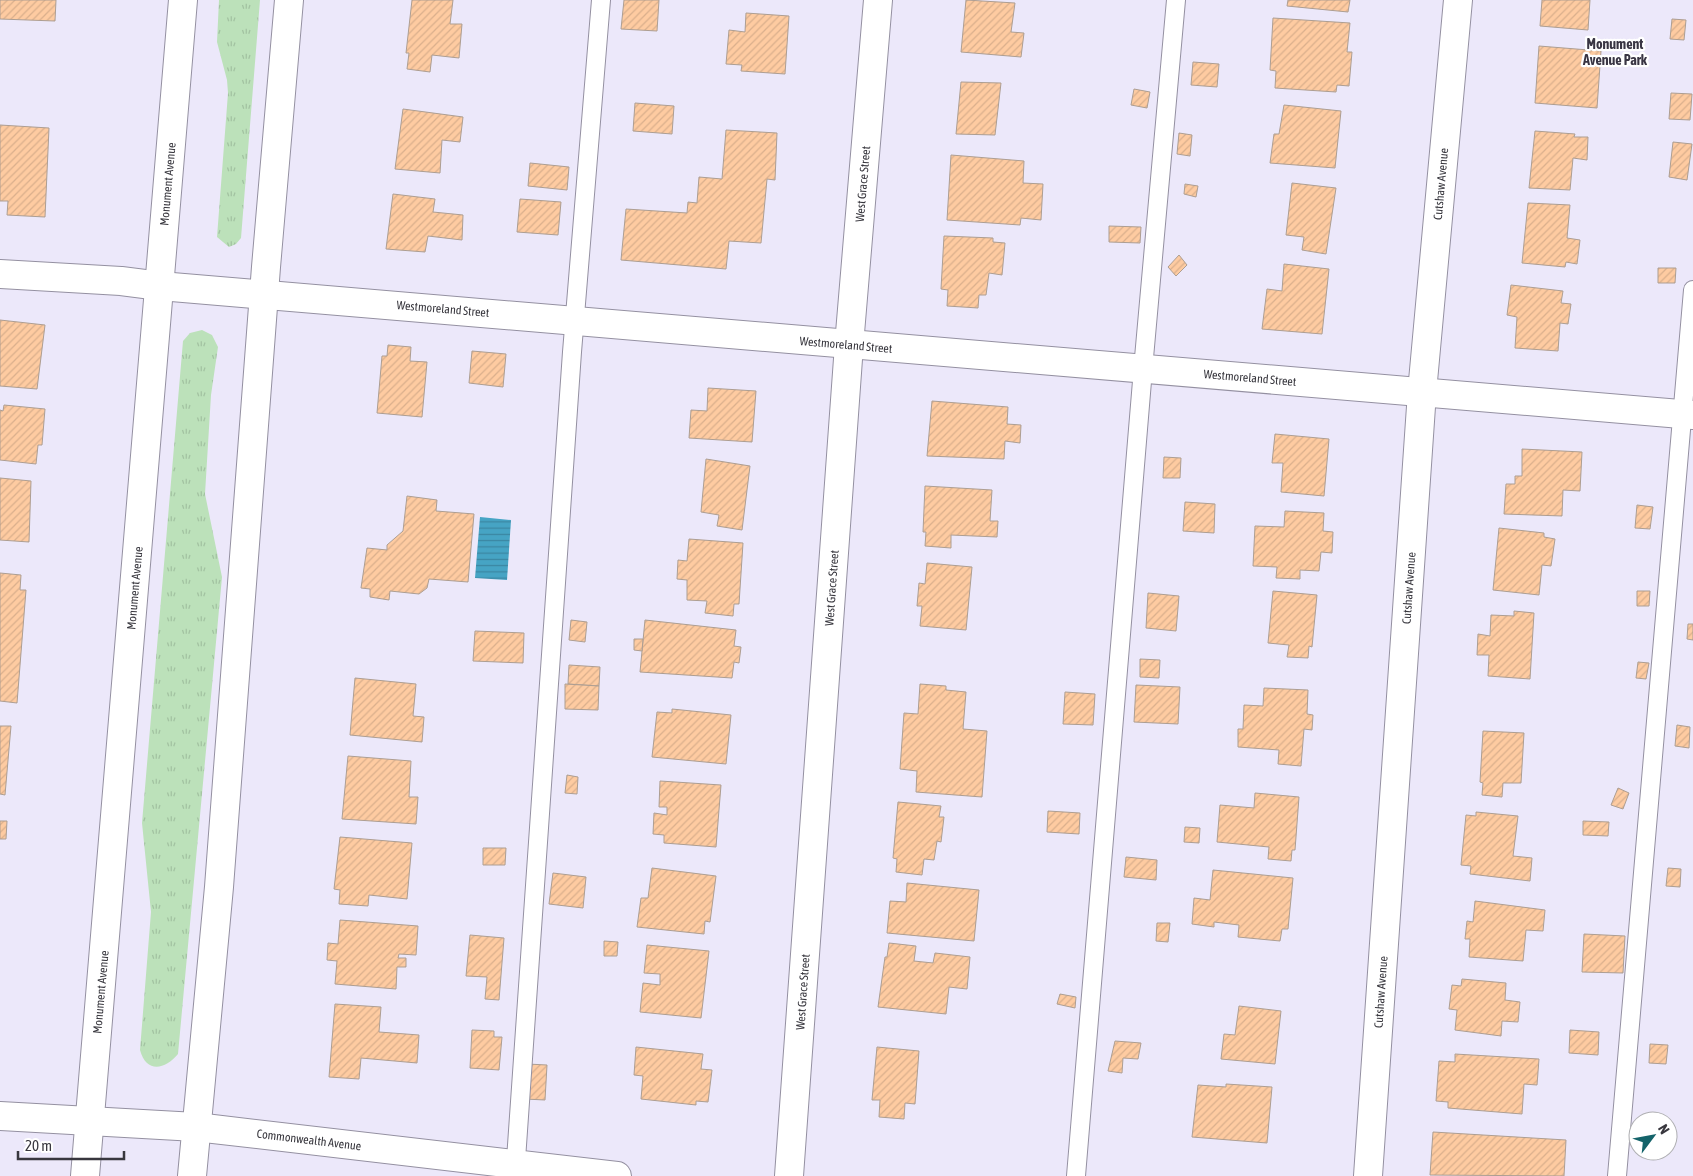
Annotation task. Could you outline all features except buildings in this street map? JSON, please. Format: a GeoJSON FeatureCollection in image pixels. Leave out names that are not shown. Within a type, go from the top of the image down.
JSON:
{"type":"FeatureCollection","features":[{"type":"Feature","properties":{"kind":"street","name":"Monument Avenue"},"geometry":{"type":"LineString","coordinates":[[85,1176],[183,0]]}},
{"type":"Feature","properties":{"kind":"street"},"geometry":{"type":"LineString","coordinates":[[192,1176],[219,887],[264,294],[289,0]]}},
{"type":"Feature","properties":{"kind":"street","name":"West Grace Street"},"geometry":{"type":"LineString","coordinates":[[789,1176],[849,345],[878,0]]}},
{"type":"Feature","properties":{"kind":"street","name":"Cutshaw Avenue"},"geometry":{"type":"LineString","coordinates":[[1368,1176],[1422,392],[1458,0]]}},
{"type":"Feature","properties":{"kind":"street","name":"Westmoreland Street"},"geometry":{"type":"LineString","coordinates":[[0,274],[122,281],[160,286],[849,345],[1688,415]]}},
{"type":"Feature","properties":{"kind":"street","name":"Commonwealth Avenue"},"geometry":{"type":"LineString","coordinates":[[0,1116],[196,1127],[515,1170],[617,1176]]}},
{"type":"Feature","properties":{"kind":"lane"},"geometry":{"type":"LineString","coordinates":[[515,1170],[574,321],[601,0]]}},
{"type":"Feature","properties":{"kind":"lane"},"geometry":{"type":"LineString","coordinates":[[1076,1176],[1142,369],[1176,0]]}},
{"type":"Feature","properties":{"kind":"lane"},"geometry":{"type":"LineString","coordinates":[[1618,1176],[1688,415],[1693,290]]}},
{"type":"Feature","properties":{"kind":"green space"},"geometry":{"type":"Polygon","coordinates":[[[219,0],[260,0],[241,238],[236,244],[229,247],[217,237],[228,93],[227,80],[217,42],[219,0]]]}},
{"type":"Feature","properties":{"kind":"green space"},"geometry":{"type":"Polygon","coordinates":[[[202,330],[212,335],[218,347],[211,395],[205,494],[222,577],[178,1054],[162,1066],[156,1067],[147,1063],[140,1050],[151,912],[142,823],[183,341],[190,333],[202,330]]]}},
{"type":"Feature","properties":{"kind":"water"},"geometry":{"type":"Polygon","coordinates":[[[480,517],[511,520],[507,580],[475,578],[480,517]]]}},
{"type":"Feature","properties":{"kind":"district","name":"Monument Avenue Park"},"geometry":{"type":"Point","coordinates":[1615,52]}}]}
